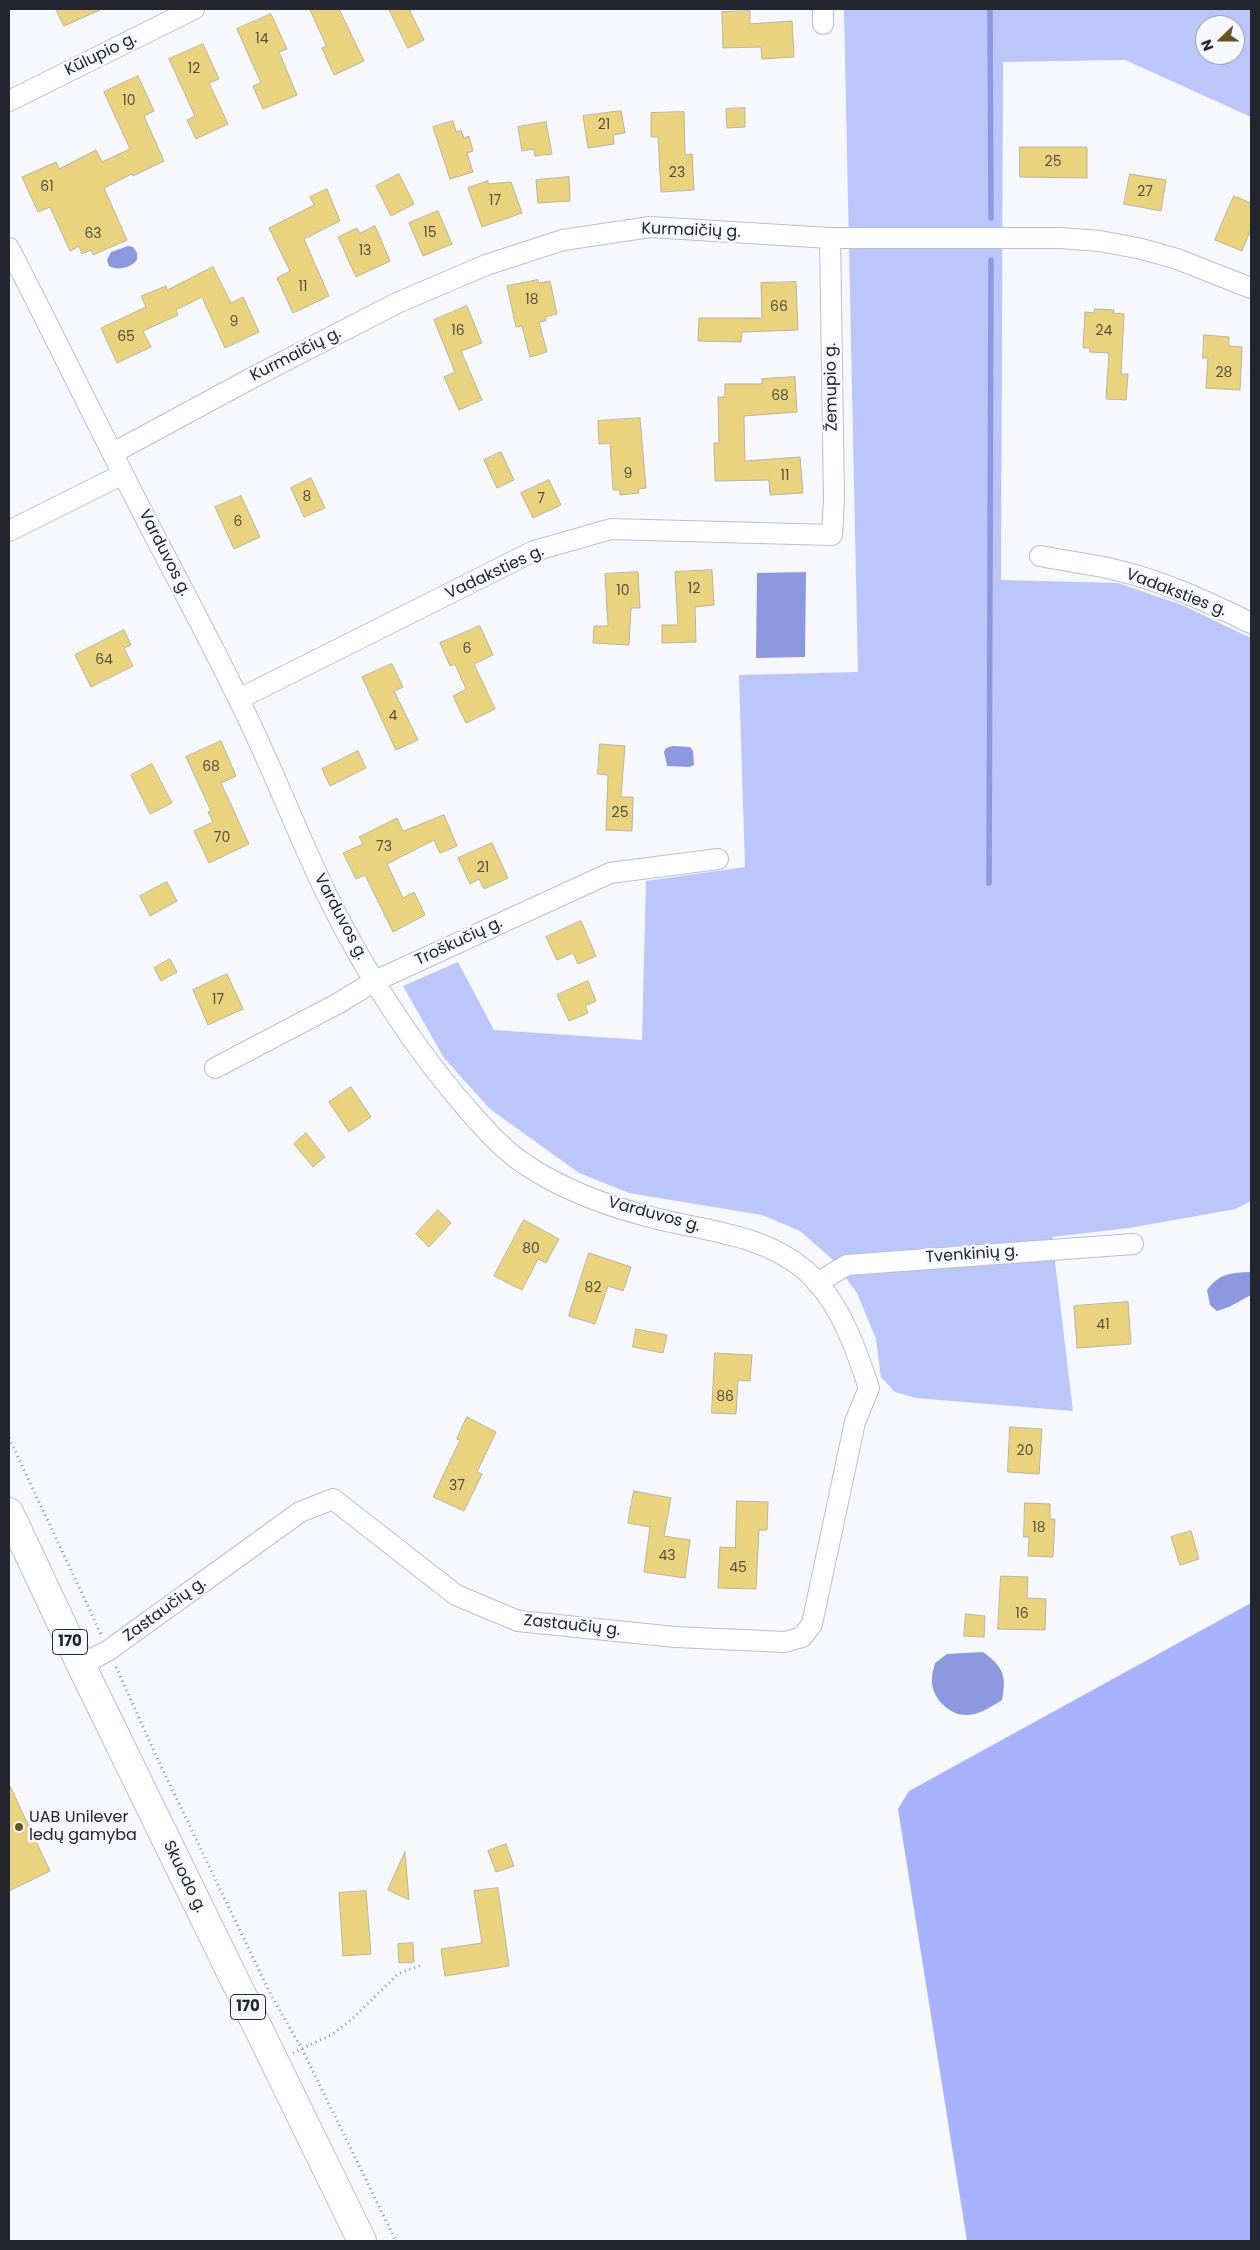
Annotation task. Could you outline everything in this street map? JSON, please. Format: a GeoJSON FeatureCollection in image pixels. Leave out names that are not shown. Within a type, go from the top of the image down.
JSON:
{"type":"FeatureCollection","features":[{"type":"Feature","properties":{"kind":"main road","name":"Skuodo g."},"geometry":{"type":"LineString","coordinates":[[9,1512],[81,1665],[362,2241]]}},
{"type":"Feature","properties":{"kind":"street","name":"Kūlupio g."},"geometry":{"type":"LineString","coordinates":[[9,101],[194,9]]}},
{"type":"Feature","properties":{"kind":"street","name":"Kurmaičių g."},"geometry":{"type":"LineString","coordinates":[[113,453],[397,303],[486,265],[563,240],[650,227],[830,238],[1060,238],[1100,241],[1142,249],[1177,259],[1251,288]]}},
{"type":"Feature","properties":{"kind":"street","name":"Žemupio g."},"geometry":{"type":"LineString","coordinates":[[830,238],[834,499],[832,535]]}},
{"type":"Feature","properties":{"kind":"street","name":"Varduvos g."},"geometry":{"type":"LineString","coordinates":[[9,248],[239,699],[329,900],[375,981],[436,1070],[472,1115],[497,1142],[526,1165],[594,1199],[627,1211],[735,1235],[761,1244],[784,1255],[805,1270],[829,1297],[857,1353],[869,1388]]}},
{"type":"Feature","properties":{"kind":"street"},"geometry":{"type":"LineString","coordinates":[[9,530],[123,474]]}},
{"type":"Feature","properties":{"kind":"street","name":"Vadaksties g."},"geometry":{"type":"LineString","coordinates":[[239,699],[534,551],[611,529],[832,535]]}},
{"type":"Feature","properties":{"kind":"street","name":"Vadaksties g."},"geometry":{"type":"LineString","coordinates":[[1040,556],[1116,570],[1155,582],[1193,596],[1251,623]]}},
{"type":"Feature","properties":{"kind":"street","name":"Troškučių g."},"geometry":{"type":"LineString","coordinates":[[215,1068],[337,1004],[375,981],[610,873],[718,860]]}},
{"type":"Feature","properties":{"kind":"street","name":"Tvenkinių g."},"geometry":{"type":"LineString","coordinates":[[817,1283],[848,1265],[1133,1244]]}},
{"type":"Feature","properties":{"kind":"street","name":"Zastaučių g."},"geometry":{"type":"LineString","coordinates":[[81,1665],[109,1650],[300,1512],[333,1499],[456,1595],[518,1621],[675,1637],[785,1642],[802,1637],[812,1624],[855,1422],[869,1388]]}},
{"type":"Feature","properties":{"kind":"path"},"geometry":{"type":"LineString","coordinates":[[9,1438],[109,1650],[158,1760],[267,1986],[302,2049],[396,2241]]}},
{"type":"Feature","properties":{"kind":"path"},"geometry":{"type":"LineString","coordinates":[[274,2062],[331,2035],[351,2020],[398,1974],[421,1965]]}},
{"type":"Feature","properties":{"kind":"shaded area"},"geometry":{"type":"Polygon","coordinates":[[[844,9],[1251,9],[1251,117],[1125,60],[1003,62],[1001,580],[1118,583],[1182,605],[1251,638],[1251,1201],[1236,1209],[1129,1228],[1052,1237],[1073,1411],[916,1398],[895,1392],[881,1377],[876,1339],[857,1293],[831,1258],[800,1231],[762,1215],[629,1193],[579,1173],[490,1109],[444,1058],[403,986],[458,962],[494,1030],[642,1040],[646,881],[745,867],[739,675],[858,672],[844,9]]]}},
{"type":"Feature","properties":{"kind":"shaded area"},"geometry":{"type":"Polygon","coordinates":[[[128,246],[133,247],[137,253],[137,260],[124,268],[109,266],[107,260],[111,252],[128,246]]]}},
{"type":"Feature","properties":{"kind":"shaded area"},"geometry":{"type":"Polygon","coordinates":[[[806,572],[805,657],[756,658],[757,573],[806,572]]]}},
{"type":"Feature","properties":{"kind":"shaded area"},"geometry":{"type":"Polygon","coordinates":[[[673,746],[690,747],[693,751],[694,765],[689,767],[667,766],[664,752],[666,748],[673,746]]]}},
{"type":"Feature","properties":{"kind":"shaded area"},"geometry":{"type":"Polygon","coordinates":[[[1251,1272],[1251,1295],[1217,1311],[1210,1305],[1207,1290],[1216,1280],[1226,1275],[1251,1272]]]}},
{"type":"Feature","properties":{"kind":"shaded area"},"geometry":{"type":"Polygon","coordinates":[[[1251,1603],[1251,2241],[967,2241],[898,1809],[909,1791],[1251,1603]]]}},
{"type":"Feature","properties":{"kind":"shaded area"},"geometry":{"type":"Polygon","coordinates":[[[983,1652],[995,1662],[1002,1672],[1004,1684],[1002,1700],[976,1714],[966,1715],[953,1712],[937,1698],[934,1691],[932,1678],[935,1663],[947,1654],[983,1652]]]}},
{"type":"Feature","properties":{"kind":"building"},"geometry":{"type":"Polygon","coordinates":[[[56,9],[102,9],[64,26],[56,9]]]}},
{"type":"Feature","properties":{"kind":"building"},"geometry":{"type":"Polygon","coordinates":[[[310,9],[339,9],[364,61],[334,75],[322,48],[326,46],[310,9]]]}},
{"type":"Feature","properties":{"kind":"building"},"geometry":{"type":"Polygon","coordinates":[[[389,9],[409,9],[424,40],[408,48],[389,9]]]}},
{"type":"Feature","properties":{"kind":"building"},"geometry":{"type":"Polygon","coordinates":[[[750,11],[750,24],[792,21],[794,57],[762,59],[761,47],[723,48],[722,12],[750,11]]]}},
{"type":"Feature","properties":{"kind":"building"},"geometry":{"type":"Polygon","coordinates":[[[271,14],[287,49],[279,52],[297,95],[263,109],[253,86],[261,83],[237,29],[271,14]]]}},
{"type":"Feature","properties":{"kind":"building"},"geometry":{"type":"Polygon","coordinates":[[[203,44],[219,79],[209,83],[228,124],[196,139],[187,120],[195,116],[169,59],[203,44]]]}},
{"type":"Feature","properties":{"kind":"building"},"geometry":{"type":"Polygon","coordinates":[[[138,76],[154,111],[144,116],[164,161],[104,188],[127,240],[93,255],[91,250],[82,254],[79,246],[70,251],[50,207],[38,212],[22,177],[56,162],[59,169],[96,150],[102,162],[130,149],[104,92],[138,76]]]}},
{"type":"Feature","properties":{"kind":"building"},"geometry":{"type":"Polygon","coordinates":[[[745,108],[745,127],[727,128],[726,109],[745,108]]]}},
{"type":"Feature","properties":{"kind":"building"},"geometry":{"type":"Polygon","coordinates":[[[621,111],[625,133],[613,135],[614,144],[588,148],[583,116],[621,111]]]}},
{"type":"Feature","properties":{"kind":"building"},"geometry":{"type":"Polygon","coordinates":[[[684,112],[685,155],[692,154],[694,190],[661,192],[658,137],[651,137],[651,113],[684,112]]]}},
{"type":"Feature","properties":{"kind":"building"},"geometry":{"type":"Polygon","coordinates":[[[453,121],[456,132],[461,130],[464,138],[469,136],[473,151],[467,153],[473,172],[450,179],[433,127],[453,121]]]}},
{"type":"Feature","properties":{"kind":"building"},"geometry":{"type":"Polygon","coordinates":[[[546,122],[552,154],[535,156],[534,149],[522,151],[518,127],[546,122]]]}},
{"type":"Feature","properties":{"kind":"building"},"geometry":{"type":"Polygon","coordinates":[[[1020,147],[1087,147],[1087,178],[1020,177],[1020,147]]]}},
{"type":"Feature","properties":{"kind":"building"},"geometry":{"type":"Polygon","coordinates":[[[399,174],[414,204],[391,216],[376,186],[399,174]]]}},
{"type":"Feature","properties":{"kind":"building"},"geometry":{"type":"Polygon","coordinates":[[[1130,174],[1166,180],[1161,211],[1124,204],[1130,174]]]}},
{"type":"Feature","properties":{"kind":"building"},"geometry":{"type":"Polygon","coordinates":[[[569,177],[570,201],[538,203],[536,180],[569,177]]]}},
{"type":"Feature","properties":{"kind":"building"},"geometry":{"type":"Polygon","coordinates":[[[488,181],[488,184],[511,182],[522,213],[482,227],[468,188],[488,181]]]}},
{"type":"Feature","properties":{"kind":"building"},"geometry":{"type":"Polygon","coordinates":[[[327,189],[340,221],[304,239],[329,296],[293,313],[277,278],[290,271],[269,228],[314,205],[310,197],[327,189]]]}},
{"type":"Feature","properties":{"kind":"building"},"geometry":{"type":"Polygon","coordinates":[[[1234,196],[1251,203],[1251,229],[1242,251],[1215,240],[1234,196]]]}},
{"type":"Feature","properties":{"kind":"building"},"geometry":{"type":"Polygon","coordinates":[[[438,211],[452,244],[423,256],[409,223],[438,211]]]}},
{"type":"Feature","properties":{"kind":"building"},"geometry":{"type":"Polygon","coordinates":[[[375,226],[390,261],[356,277],[338,237],[357,228],[360,233],[375,226]]]}},
{"type":"Feature","properties":{"kind":"building"},"geometry":{"type":"Polygon","coordinates":[[[213,267],[231,303],[243,297],[259,332],[225,348],[202,297],[176,310],[178,315],[143,331],[151,347],[117,363],[101,328],[146,307],[141,296],[166,286],[167,290],[213,267]]]}},
{"type":"Feature","properties":{"kind":"building"},"geometry":{"type":"Polygon","coordinates":[[[538,280],[539,283],[550,281],[557,314],[545,317],[546,321],[539,322],[547,352],[530,357],[522,326],[516,327],[507,286],[538,280]]]}},
{"type":"Feature","properties":{"kind":"building"},"geometry":{"type":"Polygon","coordinates":[[[796,282],[798,330],[742,332],[741,342],[698,341],[699,318],[762,318],[761,283],[796,282]]]}},
{"type":"Feature","properties":{"kind":"building"},"geometry":{"type":"Polygon","coordinates":[[[467,306],[482,343],[461,351],[482,400],[459,410],[444,377],[455,372],[434,320],[467,306]]]}},
{"type":"Feature","properties":{"kind":"building"},"geometry":{"type":"Polygon","coordinates":[[[1095,309],[1114,310],[1113,313],[1124,314],[1121,374],[1128,374],[1126,400],[1106,399],[1109,353],[1090,352],[1090,348],[1083,348],[1085,312],[1094,313],[1095,309]]]}},
{"type":"Feature","properties":{"kind":"building"},"geometry":{"type":"Polygon","coordinates":[[[1204,335],[1229,337],[1229,346],[1242,347],[1240,390],[1206,388],[1208,358],[1203,358],[1204,335]]]}},
{"type":"Feature","properties":{"kind":"building"},"geometry":{"type":"Polygon","coordinates":[[[795,377],[797,412],[744,416],[745,461],[800,457],[803,493],[770,495],[769,480],[715,481],[714,443],[719,443],[718,397],[725,397],[725,384],[762,384],[762,379],[795,377]]]}},
{"type":"Feature","properties":{"kind":"building"},"geometry":{"type":"Polygon","coordinates":[[[640,418],[646,488],[638,489],[639,493],[620,495],[620,490],[613,490],[610,443],[599,444],[598,421],[640,418]]]}},
{"type":"Feature","properties":{"kind":"building"},"geometry":{"type":"Polygon","coordinates":[[[501,452],[514,480],[497,488],[484,460],[501,452]]]}},
{"type":"Feature","properties":{"kind":"building"},"geometry":{"type":"Polygon","coordinates":[[[311,478],[325,508],[304,517],[291,488],[311,478]]]}},
{"type":"Feature","properties":{"kind":"building"},"geometry":{"type":"Polygon","coordinates":[[[549,480],[561,505],[533,518],[521,493],[549,480]]]}},
{"type":"Feature","properties":{"kind":"building"},"geometry":{"type":"Polygon","coordinates":[[[241,496],[260,537],[234,549],[215,507],[241,496]]]}},
{"type":"Feature","properties":{"kind":"building"},"geometry":{"type":"Polygon","coordinates":[[[712,570],[714,605],[695,607],[696,642],[662,643],[662,625],[678,625],[675,572],[712,570]]]}},
{"type":"Feature","properties":{"kind":"building"},"geometry":{"type":"Polygon","coordinates":[[[638,572],[640,608],[631,608],[629,645],[593,643],[594,626],[608,626],[605,574],[638,572]]]}},
{"type":"Feature","properties":{"kind":"building"},"geometry":{"type":"Polygon","coordinates":[[[480,626],[493,655],[474,664],[495,709],[466,723],[453,696],[466,689],[455,664],[450,666],[440,643],[480,626]]]}},
{"type":"Feature","properties":{"kind":"building"},"geometry":{"type":"Polygon","coordinates":[[[124,630],[131,645],[124,648],[133,666],[91,687],[75,655],[124,630]]]}},
{"type":"Feature","properties":{"kind":"building"},"geometry":{"type":"Polygon","coordinates":[[[392,664],[403,687],[394,691],[418,740],[396,750],[362,677],[392,664]]]}},
{"type":"Feature","properties":{"kind":"building"},"geometry":{"type":"Polygon","coordinates":[[[221,741],[236,776],[221,783],[249,844],[209,863],[194,831],[213,822],[208,812],[211,811],[186,757],[221,741]]]}},
{"type":"Feature","properties":{"kind":"building"},"geometry":{"type":"Polygon","coordinates":[[[600,744],[625,746],[621,797],[633,797],[632,831],[606,830],[608,775],[598,774],[600,744]]]}},
{"type":"Feature","properties":{"kind":"building"},"geometry":{"type":"Polygon","coordinates":[[[358,751],[366,768],[330,786],[322,769],[358,751]]]}},
{"type":"Feature","properties":{"kind":"building"},"geometry":{"type":"Polygon","coordinates":[[[152,764],[172,803],[150,814],[131,775],[152,764]]]}},
{"type":"Feature","properties":{"kind":"building"},"geometry":{"type":"Polygon","coordinates":[[[444,815],[457,846],[440,853],[434,840],[387,864],[403,898],[414,892],[425,915],[393,932],[365,875],[356,879],[343,853],[363,844],[359,837],[397,818],[403,831],[444,815]]]}},
{"type":"Feature","properties":{"kind":"building"},"geometry":{"type":"Polygon","coordinates":[[[492,843],[508,878],[484,889],[479,879],[470,884],[458,858],[492,843]]]}},
{"type":"Feature","properties":{"kind":"building"},"geometry":{"type":"Polygon","coordinates":[[[167,882],[177,901],[150,916],[140,896],[167,882]]]}},
{"type":"Feature","properties":{"kind":"building"},"geometry":{"type":"Polygon","coordinates":[[[581,921],[596,956],[578,964],[573,953],[557,960],[546,937],[581,921]]]}},
{"type":"Feature","properties":{"kind":"building"},"geometry":{"type":"Polygon","coordinates":[[[170,959],[177,972],[161,981],[154,968],[170,959]]]}},
{"type":"Feature","properties":{"kind":"building"},"geometry":{"type":"Polygon","coordinates":[[[227,974],[243,1009],[208,1025],[193,990],[227,974]]]}},
{"type":"Feature","properties":{"kind":"building"},"geometry":{"type":"Polygon","coordinates":[[[588,981],[596,1001],[585,1006],[588,1013],[569,1021],[557,995],[588,981]]]}},
{"type":"Feature","properties":{"kind":"building"},"geometry":{"type":"Polygon","coordinates":[[[351,1087],[371,1117],[349,1132],[329,1102],[351,1087]]]}},
{"type":"Feature","properties":{"kind":"building"},"geometry":{"type":"Polygon","coordinates":[[[306,1133],[325,1157],[313,1167],[294,1144],[306,1133]]]}},
{"type":"Feature","properties":{"kind":"building"},"geometry":{"type":"Polygon","coordinates":[[[438,1210],[451,1223],[429,1247],[416,1234],[438,1210]]]}},
{"type":"Feature","properties":{"kind":"building"},"geometry":{"type":"Polygon","coordinates":[[[524,1220],[559,1239],[546,1263],[538,1259],[522,1290],[494,1276],[524,1220]]]}},
{"type":"Feature","properties":{"kind":"building"},"geometry":{"type":"Polygon","coordinates":[[[589,1253],[631,1267],[623,1291],[608,1286],[595,1324],[569,1316],[589,1253]]]}},
{"type":"Feature","properties":{"kind":"building"},"geometry":{"type":"Polygon","coordinates":[[[1128,1302],[1131,1344],[1077,1348],[1074,1306],[1128,1302]]]}},
{"type":"Feature","properties":{"kind":"building"},"geometry":{"type":"Polygon","coordinates":[[[636,1329],[667,1335],[663,1353],[633,1347],[636,1329]]]}},
{"type":"Feature","properties":{"kind":"building"},"geometry":{"type":"Polygon","coordinates":[[[715,1353],[752,1355],[750,1381],[738,1380],[736,1414],[712,1413],[715,1353]]]}},
{"type":"Feature","properties":{"kind":"building"},"geometry":{"type":"Polygon","coordinates":[[[467,1417],[496,1432],[477,1472],[482,1474],[464,1511],[433,1497],[460,1440],[457,1439],[467,1417]]]}},
{"type":"Feature","properties":{"kind":"building"},"geometry":{"type":"Polygon","coordinates":[[[1010,1427],[1042,1429],[1039,1474],[1008,1472],[1010,1427]]]}},
{"type":"Feature","properties":{"kind":"building"},"geometry":{"type":"Polygon","coordinates":[[[634,1491],[671,1498],[664,1536],[690,1540],[685,1578],[644,1572],[650,1527],[628,1523],[634,1491]]]}},
{"type":"Feature","properties":{"kind":"building"},"geometry":{"type":"Polygon","coordinates":[[[737,1501],[768,1502],[767,1530],[759,1530],[756,1589],[718,1588],[720,1547],[735,1548],[737,1501]]]}},
{"type":"Feature","properties":{"kind":"building"},"geometry":{"type":"Polygon","coordinates":[[[1025,1503],[1050,1504],[1050,1519],[1055,1519],[1053,1557],[1028,1556],[1029,1537],[1024,1537],[1025,1503]]]}},
{"type":"Feature","properties":{"kind":"building"},"geometry":{"type":"Polygon","coordinates":[[[1191,1531],[1199,1559],[1180,1565],[1171,1537],[1191,1531]]]}},
{"type":"Feature","properties":{"kind":"building"},"geometry":{"type":"Polygon","coordinates":[[[1001,1576],[1028,1577],[1027,1598],[1046,1599],[1045,1630],[998,1629],[1001,1576]]]}},
{"type":"Feature","properties":{"kind":"building"},"geometry":{"type":"Polygon","coordinates":[[[966,1614],[985,1616],[984,1637],[964,1636],[966,1614]]]}},
{"type":"Feature","properties":{"kind":"building","name":"UAB Unilever ledų gamyba"},"geometry":{"type":"Polygon","coordinates":[[[9,1784],[50,1871],[9,1891],[9,1784]]]}},
{"type":"Feature","properties":{"kind":"building"},"geometry":{"type":"Polygon","coordinates":[[[506,1844],[514,1866],[496,1872],[488,1851],[506,1844]]]}},
{"type":"Feature","properties":{"kind":"building"},"geometry":{"type":"Polygon","coordinates":[[[405,1852],[409,1900],[388,1890],[405,1852]]]}},
{"type":"Feature","properties":{"kind":"building"},"geometry":{"type":"Polygon","coordinates":[[[498,1888],[509,1966],[445,1976],[441,1949],[482,1943],[474,1891],[498,1888]]]}},
{"type":"Feature","properties":{"kind":"building"},"geometry":{"type":"Polygon","coordinates":[[[366,1891],[371,1954],[343,1956],[339,1893],[366,1891]]]}},
{"type":"Feature","properties":{"kind":"building"},"geometry":{"type":"Polygon","coordinates":[[[413,1943],[414,1962],[399,1963],[398,1944],[413,1943]]]}},
{"type":"Feature","properties":{"kind":"waterway"},"geometry":{"type":"LineString","coordinates":[[990,9],[991,218]]}},
{"type":"Feature","properties":{"kind":"waterway"},"geometry":{"type":"LineString","coordinates":[[989,883],[991,260]]}},
{"type":"Feature","properties":{"kind":"place","name":"UAB Unilever ledų gamyba"},"geometry":{"type":"Point","coordinates":[19,1827]}}]}
